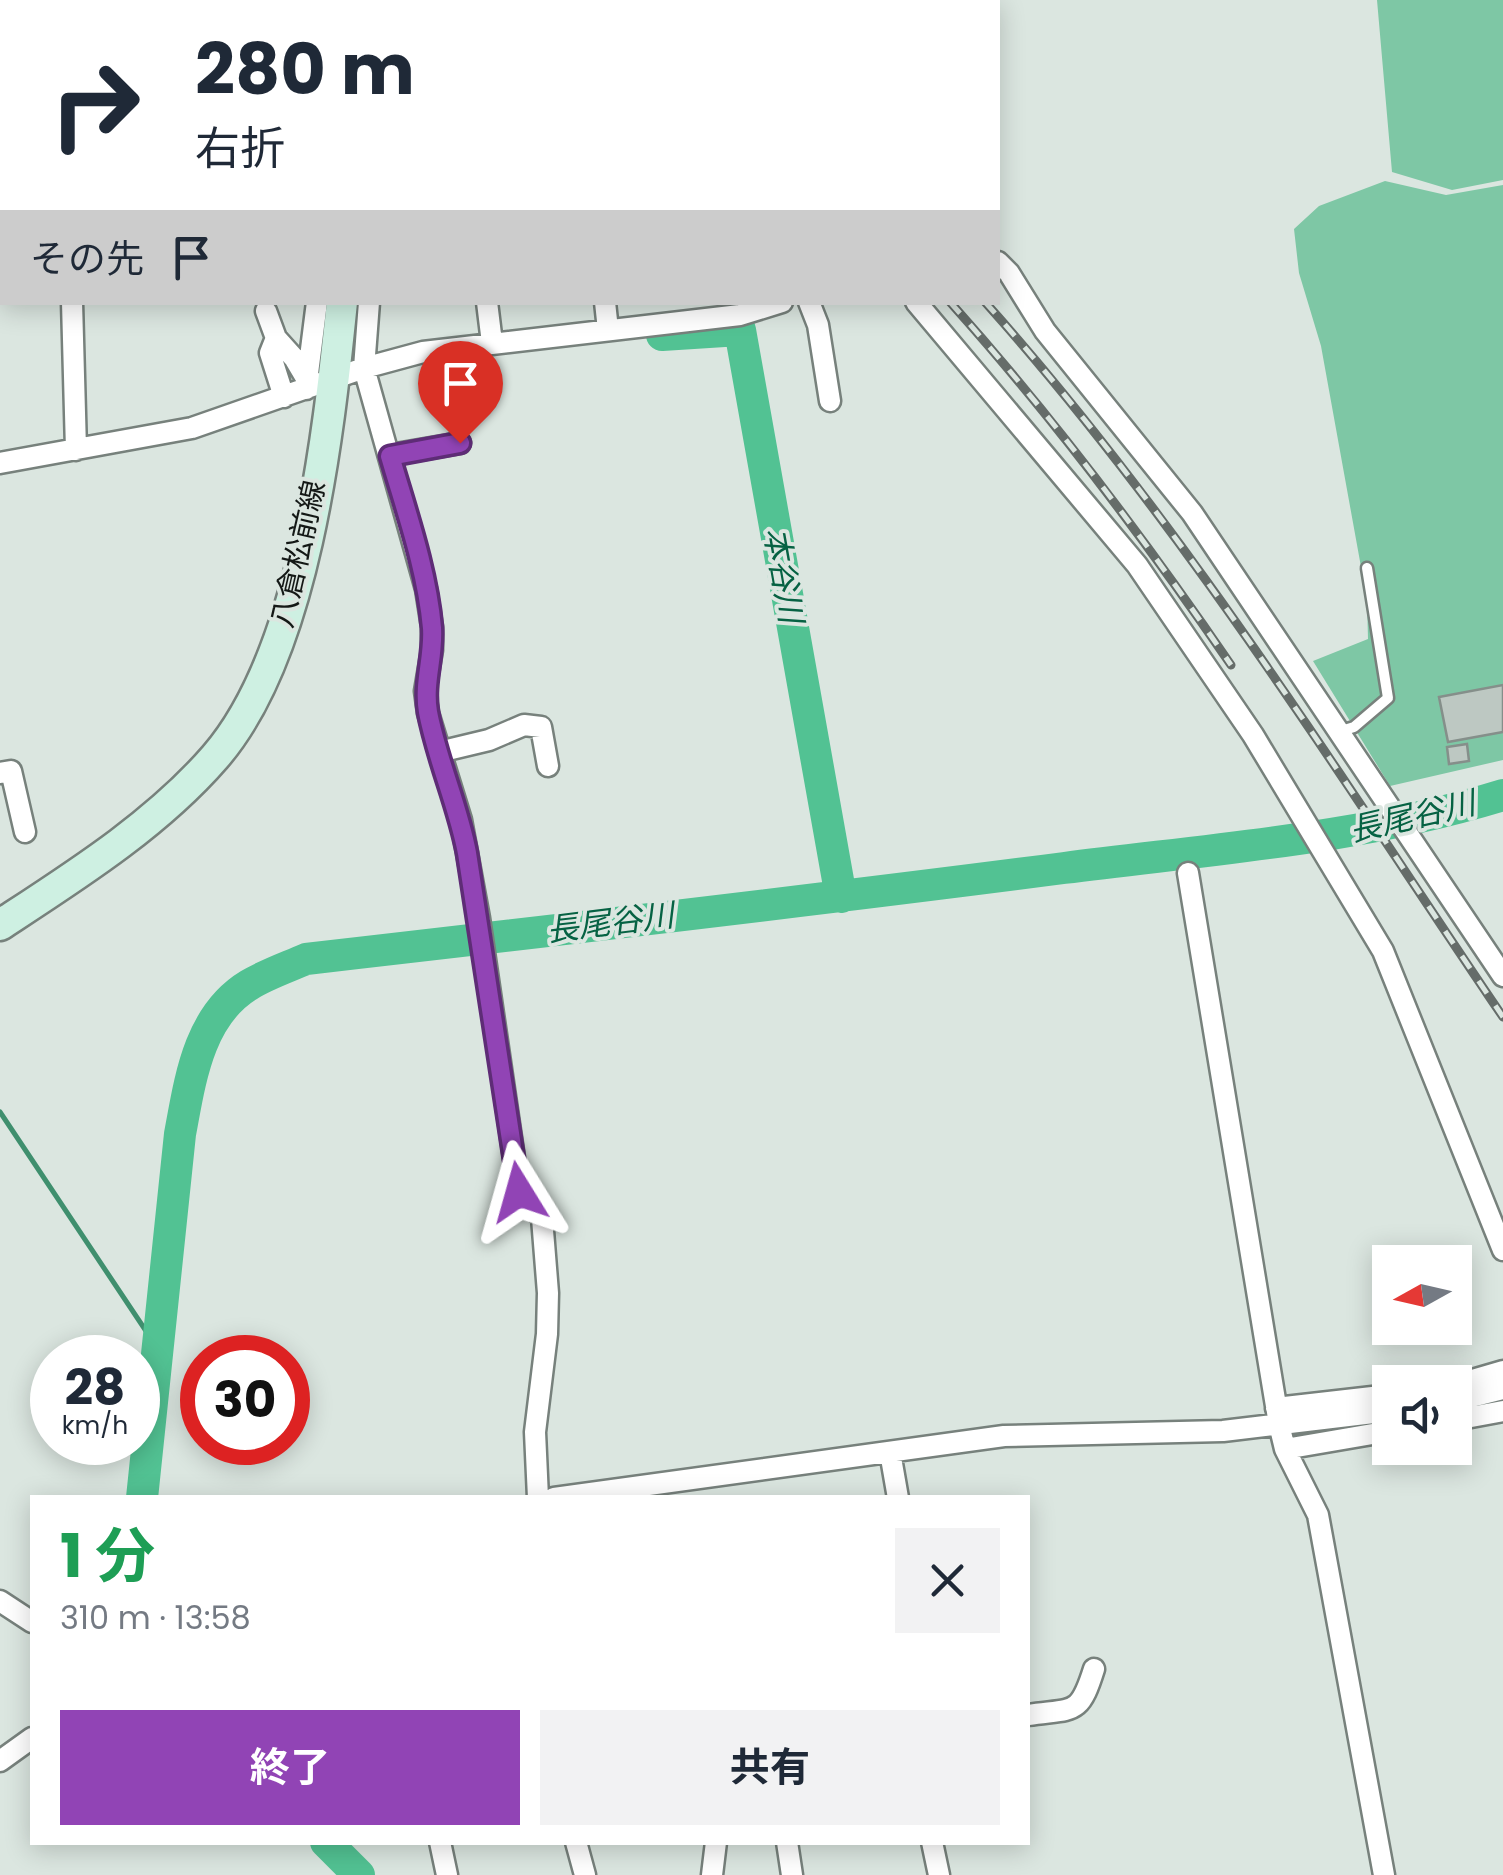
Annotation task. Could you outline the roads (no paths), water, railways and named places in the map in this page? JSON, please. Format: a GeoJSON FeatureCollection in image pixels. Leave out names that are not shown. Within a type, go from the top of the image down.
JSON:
{"type":"FeatureCollection","features":[{"type":"Feature","properties":{"kind":"main road","name":"八倉松前線"},"geometry":{"type":"LineString","coordinates":[[0,925],[66,882],[172,801],[217,755],[254,696],[291,609],[316,383],[341,305]]}},
{"type":"Feature","properties":{"kind":"street"},"geometry":{"type":"LineString","coordinates":[[1000,265],[1046,332],[1192,513],[1503,976]]}},
{"type":"Feature","properties":{"kind":"street"},"geometry":{"type":"LineString","coordinates":[[72,305],[76,450]]}},
{"type":"Feature","properties":{"kind":"street"},"geometry":{"type":"LineString","coordinates":[[316,305],[316,383]]}},
{"type":"Feature","properties":{"kind":"street"},"geometry":{"type":"LineString","coordinates":[[369,305],[364,368],[429,608],[432,650],[425,691],[460,820],[480,925],[519,1192],[542,1218],[549,1315],[535,1432],[538,1495]]}},
{"type":"Feature","properties":{"kind":"street"},"geometry":{"type":"LineString","coordinates":[[487,305],[492,342]]}},
{"type":"Feature","properties":{"kind":"street"},"geometry":{"type":"LineString","coordinates":[[606,305],[608,330]]}},
{"type":"Feature","properties":{"kind":"street"},"geometry":{"type":"LineString","coordinates":[[0,463],[192,428],[316,383],[423,352],[740,315],[772,305]]}},
{"type":"Feature","properties":{"kind":"street"},"geometry":{"type":"LineString","coordinates":[[810,305],[825,356],[830,402]]}},
{"type":"Feature","properties":{"kind":"street"},"geometry":{"type":"LineString","coordinates":[[919,305],[1137,565],[1212,672],[1320,844],[1383,951],[1503,1250]]}},
{"type":"Feature","properties":{"kind":"street"},"geometry":{"type":"LineString","coordinates":[[266,310],[276,338],[316,383]]}},
{"type":"Feature","properties":{"kind":"street"},"geometry":{"type":"LineString","coordinates":[[276,338],[270,352],[284,397]]}},
{"type":"Feature","properties":{"kind":"street"},"geometry":{"type":"LineString","coordinates":[[390,456],[460,443]]}},
{"type":"Feature","properties":{"kind":"street"},"geometry":{"type":"LineString","coordinates":[[439,752],[489,740],[524,725],[541,727],[548,766]]}},
{"type":"Feature","properties":{"kind":"street"},"geometry":{"type":"LineString","coordinates":[[0,774],[11,771],[25,832]]}},
{"type":"Feature","properties":{"kind":"street"},"geometry":{"type":"LineString","coordinates":[[1188,872],[1277,1416],[1285,1448],[1318,1516],[1384,1875]]}},
{"type":"Feature","properties":{"kind":"street"},"geometry":{"type":"LineString","coordinates":[[1472,1380],[1503,1371]]}},
{"type":"Feature","properties":{"kind":"street"},"geometry":{"type":"LineString","coordinates":[[1472,1397],[1503,1389]]}},
{"type":"Feature","properties":{"kind":"street"},"geometry":{"type":"LineString","coordinates":[[572,1495],[1004,1436],[1223,1431],[1277,1416],[1372,1398]]}},
{"type":"Feature","properties":{"kind":"street"},"geometry":{"type":"LineString","coordinates":[[1277,1416],[1372,1412]]}},
{"type":"Feature","properties":{"kind":"street"},"geometry":{"type":"LineString","coordinates":[[1472,1417],[1503,1412]]}},
{"type":"Feature","properties":{"kind":"street"},"geometry":{"type":"LineString","coordinates":[[1285,1448],[1372,1434]]}},
{"type":"Feature","properties":{"kind":"street"},"geometry":{"type":"LineString","coordinates":[[890,1452],[897,1495]]}},
{"type":"Feature","properties":{"kind":"street"},"geometry":{"type":"LineString","coordinates":[[675,1478],[688,1495]]}},
{"type":"Feature","properties":{"kind":"street"},"geometry":{"type":"LineString","coordinates":[[0,1601],[30,1621]]}},
{"type":"Feature","properties":{"kind":"street"},"geometry":{"type":"LineString","coordinates":[[1030,1714],[1074,1708],[1084,1700],[1094,1669]]}},
{"type":"Feature","properties":{"kind":"street"},"geometry":{"type":"LineString","coordinates":[[0,1760],[30,1739]]}},
{"type":"Feature","properties":{"kind":"street"},"geometry":{"type":"LineString","coordinates":[[441,1845],[447,1875]]}},
{"type":"Feature","properties":{"kind":"street"},"geometry":{"type":"LineString","coordinates":[[577,1845],[585,1875]]}},
{"type":"Feature","properties":{"kind":"street"},"geometry":{"type":"LineString","coordinates":[[712,1875],[716,1845]]}},
{"type":"Feature","properties":{"kind":"street"},"geometry":{"type":"LineString","coordinates":[[788,1845],[792,1875]]}},
{"type":"Feature","properties":{"kind":"street"},"geometry":{"type":"LineString","coordinates":[[933,1845],[939,1875]]}},
{"type":"Feature","properties":{"kind":"lane"},"geometry":{"type":"LineString","coordinates":[[1338,732],[1354,727],[1388,698],[1367,568]]}},
{"type":"Feature","properties":{"kind":"waterway","name":"本谷川"},"geometry":{"type":"LineString","coordinates":[[662,331],[662,335],[740,330],[841,897]]}},
{"type":"Feature","properties":{"kind":"waterway","name":"長尾谷川"},"geometry":{"type":"LineString","coordinates":[[142,1495],[180,1134],[188,1093],[207,1032],[232,998],[256,981],[306,959],[1285,841],[1395,822],[1503,795]]}},
{"type":"Feature","properties":{"kind":"waterway"},"geometry":{"type":"LineString","coordinates":[[0,1112],[149,1335]]}},
{"type":"Feature","properties":{"kind":"waterway","name":"長尾谷川"},"geometry":{"type":"LineString","coordinates":[[329,1845],[359,1875]]}},
{"type":"Feature","properties":{"kind":"railway"},"geometry":{"type":"LineString","coordinates":[[953,305],[1096,479],[1231,665]]}},
{"type":"Feature","properties":{"kind":"railway"},"geometry":{"type":"LineString","coordinates":[[988,305],[1126,472],[1192,561],[1503,1017]]}}]}
